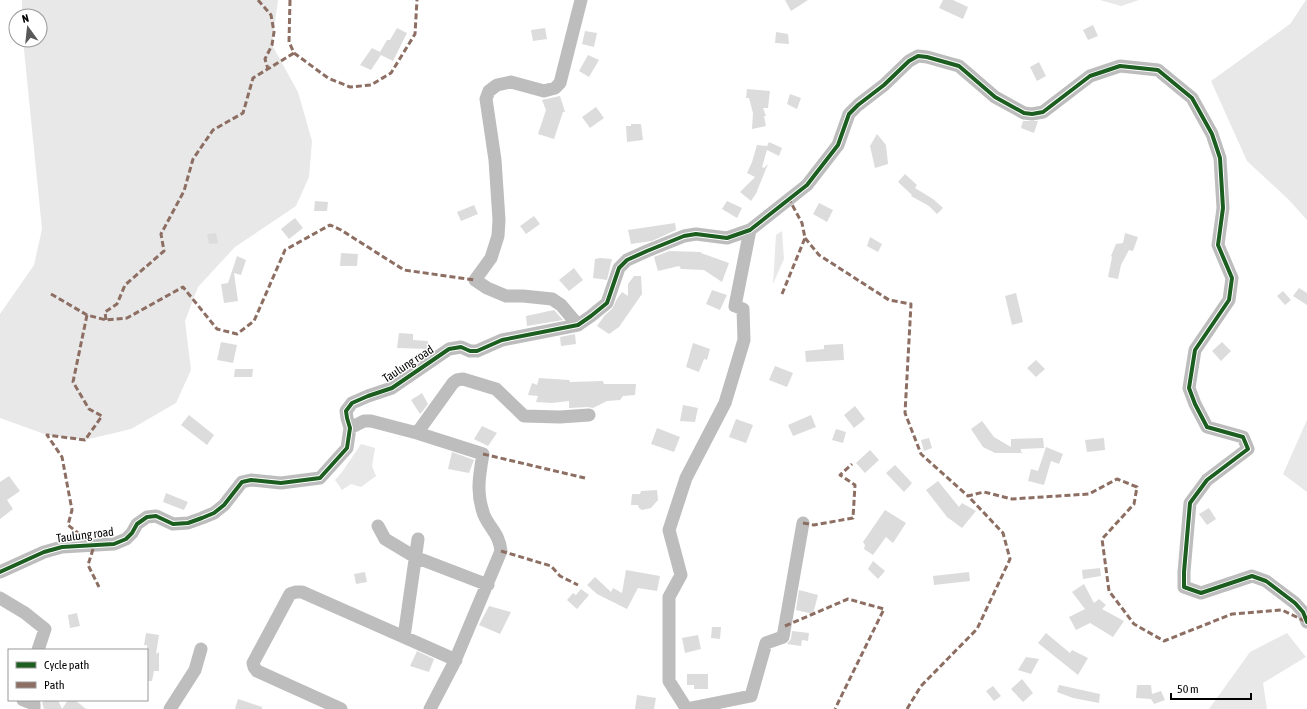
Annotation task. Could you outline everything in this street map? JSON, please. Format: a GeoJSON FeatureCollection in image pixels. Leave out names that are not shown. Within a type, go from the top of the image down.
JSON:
{"type":"FeatureCollection","features":[{"type":"Feature","properties":{"kind":"street"},"geometry":{"type":"LineString","coordinates":[[580,0],[560,83],[555,88],[544,91],[511,82],[497,85],[489,91],[486,99],[495,160],[499,220],[498,236],[491,258],[475,280],[487,288],[506,296],[552,299],[561,305],[578,324],[591,316],[606,303],[619,268],[627,260],[684,236],[696,234],[727,238],[750,230],[807,185],[838,145],[849,114],[884,85],[909,61],[918,56],[959,66],[995,97],[1024,113],[1032,114],[1043,112],[1090,76],[1120,66],[1158,70],[1192,98],[1212,134],[1220,158],[1223,208],[1218,245],[1232,278],[1229,300],[1196,350],[1189,388],[1195,404],[1207,427],[1243,437],[1248,449],[1206,480],[1190,503],[1184,587],[1201,593],[1252,576],[1266,581],[1295,603],[1303,612],[1307,622]]}},
{"type":"Feature","properties":{"kind":"street"},"geometry":{"type":"LineString","coordinates":[[750,230],[739,308],[744,340],[725,404],[686,478],[669,530],[681,575],[669,597],[669,681],[686,709],[751,696],[766,643],[783,636],[803,523]]}},
{"type":"Feature","properties":{"kind":"street","name":"Taulung road"},"geometry":{"type":"LineString","coordinates":[[0,572],[44,552],[62,547],[114,544],[126,539],[132,533],[137,524],[147,517],[156,516],[173,524],[188,523],[202,518],[214,513],[224,505],[242,482],[251,480],[281,483],[320,478],[347,448],[350,428],[346,411],[352,403],[392,388],[449,348],[461,348],[476,351],[502,340],[578,324]]}},
{"type":"Feature","properties":{"kind":"street"},"geometry":{"type":"LineString","coordinates":[[417,434],[453,383],[457,380],[463,379],[496,389],[524,416],[560,417],[588,415]]}},
{"type":"Feature","properties":{"kind":"street"},"geometry":{"type":"LineString","coordinates":[[350,428],[364,421],[371,421],[483,454],[478,482],[478,493],[485,516],[500,541],[501,551],[456,660],[430,709]]}},
{"type":"Feature","properties":{"kind":"street"},"geometry":{"type":"LineString","coordinates":[[378,526],[385,538],[416,557],[488,585]]}},
{"type":"Feature","properties":{"kind":"street"},"geometry":{"type":"LineString","coordinates":[[404,637],[418,539]]}},
{"type":"Feature","properties":{"kind":"street"},"geometry":{"type":"LineString","coordinates":[[341,709],[257,671],[254,667],[253,663],[290,594],[302,592],[456,660]]}},
{"type":"Feature","properties":{"kind":"street"},"geometry":{"type":"LineString","coordinates":[[0,598],[25,613],[45,629],[38,649]]}},
{"type":"Feature","properties":{"kind":"street"},"geometry":{"type":"LineString","coordinates":[[170,709],[195,670],[201,649]]}},
{"type":"Feature","properties":{"kind":"street"},"geometry":{"type":"LineString","coordinates":[[26,701],[34,704],[34,709]]}},
{"type":"Feature","properties":{"kind":"shaded area"},"geometry":{"type":"Polygon","coordinates":[[[22,0],[278,0],[272,45],[298,92],[312,141],[309,177],[296,206],[235,247],[198,287],[185,321],[191,370],[176,403],[131,429],[85,440],[47,435],[0,418],[0,314],[34,265],[42,229],[24,48],[48,48],[48,8],[22,8],[22,0]]]}},
{"type":"Feature","properties":{"kind":"shaded area"},"geometry":{"type":"Polygon","coordinates":[[[1100,0],[1139,0],[1121,6],[1100,0]]]}},
{"type":"Feature","properties":{"kind":"shaded area"},"geometry":{"type":"Polygon","coordinates":[[[1306,0],[1307,220],[1289,200],[1247,161],[1211,81],[1290,24],[1306,0]]]}},
{"type":"Feature","properties":{"kind":"shaded area"},"geometry":{"type":"Polygon","coordinates":[[[782,231],[784,259],[773,284],[776,235],[782,231]]]}},
{"type":"Feature","properties":{"kind":"shaded area"},"geometry":{"type":"Polygon","coordinates":[[[1307,420],[1307,492],[1283,474],[1307,420]]]}},
{"type":"Feature","properties":{"kind":"shaded area"},"geometry":{"type":"Polygon","coordinates":[[[361,444],[375,448],[372,466],[376,476],[361,487],[351,484],[342,490],[335,480],[361,444]]]}},
{"type":"Feature","properties":{"kind":"shaded area"},"geometry":{"type":"Polygon","coordinates":[[[1287,633],[1306,657],[1263,683],[1267,709],[1209,709],[1250,652],[1287,633]]]}},
{"type":"Feature","properties":{"kind":"building"},"geometry":{"type":"Polygon","coordinates":[[[785,0],[808,0],[791,11],[785,0]]]}},
{"type":"Feature","properties":{"kind":"building"},"geometry":{"type":"Polygon","coordinates":[[[943,0],[953,0],[968,7],[963,19],[939,8],[943,0]]]}},
{"type":"Feature","properties":{"kind":"building"},"geometry":{"type":"Polygon","coordinates":[[[1093,25],[1098,36],[1088,40],[1083,30],[1093,25]]]}},
{"type":"Feature","properties":{"kind":"building"},"geometry":{"type":"Polygon","coordinates":[[[397,28],[407,33],[393,61],[381,55],[371,70],[360,65],[372,48],[380,52],[387,40],[390,40],[397,28]]]}},
{"type":"Feature","properties":{"kind":"building"},"geometry":{"type":"Polygon","coordinates":[[[545,28],[547,39],[533,41],[531,30],[545,28]]]}},
{"type":"Feature","properties":{"kind":"building"},"geometry":{"type":"Polygon","coordinates":[[[585,31],[597,33],[594,47],[582,44],[585,31]]]}},
{"type":"Feature","properties":{"kind":"building"},"geometry":{"type":"Polygon","coordinates":[[[776,32],[788,34],[789,44],[775,43],[776,32]]]}},
{"type":"Feature","properties":{"kind":"building"},"geometry":{"type":"Polygon","coordinates":[[[588,55],[599,60],[589,77],[579,71],[588,55]]]}},
{"type":"Feature","properties":{"kind":"building"},"geometry":{"type":"Polygon","coordinates":[[[1039,62],[1046,76],[1037,81],[1030,67],[1039,62]]]}},
{"type":"Feature","properties":{"kind":"building"},"geometry":{"type":"Polygon","coordinates":[[[747,89],[770,91],[768,108],[763,108],[766,116],[764,116],[766,126],[752,129],[753,113],[749,98],[746,98],[747,89]]]}},
{"type":"Feature","properties":{"kind":"building"},"geometry":{"type":"Polygon","coordinates":[[[790,94],[801,98],[797,109],[787,104],[790,94]]]}},
{"type":"Feature","properties":{"kind":"building"},"geometry":{"type":"Polygon","coordinates":[[[560,96],[565,112],[563,112],[554,139],[538,134],[546,110],[542,100],[560,96]]]}},
{"type":"Feature","properties":{"kind":"building"},"geometry":{"type":"Polygon","coordinates":[[[596,107],[604,118],[590,128],[582,117],[596,107]]]}},
{"type":"Feature","properties":{"kind":"building"},"geometry":{"type":"Polygon","coordinates":[[[1023,121],[1038,121],[1034,133],[1021,128],[1023,121]]]}},
{"type":"Feature","properties":{"kind":"building"},"geometry":{"type":"Polygon","coordinates":[[[631,124],[641,124],[643,140],[627,142],[626,126],[631,126],[631,124]]]}},
{"type":"Feature","properties":{"kind":"building"},"geometry":{"type":"Polygon","coordinates":[[[877,134],[886,145],[888,164],[875,168],[870,146],[877,134]]]}},
{"type":"Feature","properties":{"kind":"building"},"geometry":{"type":"Polygon","coordinates":[[[769,142],[782,148],[779,156],[767,150],[762,167],[764,168],[768,164],[757,192],[751,201],[740,192],[755,177],[747,173],[757,145],[767,146],[769,142]]]}},
{"type":"Feature","properties":{"kind":"building"},"geometry":{"type":"Polygon","coordinates":[[[905,174],[917,185],[915,188],[933,199],[943,208],[937,214],[929,206],[911,196],[912,195],[898,182],[905,174]]]}},
{"type":"Feature","properties":{"kind":"building"},"geometry":{"type":"Polygon","coordinates":[[[315,201],[328,202],[327,211],[314,211],[315,201]]]}},
{"type":"Feature","properties":{"kind":"building"},"geometry":{"type":"Polygon","coordinates":[[[727,201],[742,208],[737,218],[722,209],[727,201]]]}},
{"type":"Feature","properties":{"kind":"building"},"geometry":{"type":"Polygon","coordinates":[[[819,203],[833,210],[827,222],[813,214],[819,203]]]}},
{"type":"Feature","properties":{"kind":"building"},"geometry":{"type":"Polygon","coordinates":[[[474,205],[478,214],[461,221],[457,212],[474,205]]]}},
{"type":"Feature","properties":{"kind":"building"},"geometry":{"type":"Polygon","coordinates":[[[534,216],[540,224],[526,234],[520,226],[534,216]]]}},
{"type":"Feature","properties":{"kind":"building"},"geometry":{"type":"Polygon","coordinates":[[[295,218],[303,228],[289,239],[281,229],[295,218]]]}},
{"type":"Feature","properties":{"kind":"building"},"geometry":{"type":"Polygon","coordinates":[[[675,223],[676,230],[652,241],[631,244],[628,230],[675,223]]]}},
{"type":"Feature","properties":{"kind":"building"},"geometry":{"type":"Polygon","coordinates":[[[216,233],[218,243],[209,244],[207,234],[216,233]]]}},
{"type":"Feature","properties":{"kind":"building"},"geometry":{"type":"Polygon","coordinates":[[[1125,233],[1138,237],[1133,251],[1129,250],[1121,265],[1118,279],[1108,277],[1111,256],[1116,244],[1123,243],[1125,233]]]}},
{"type":"Feature","properties":{"kind":"building"},"geometry":{"type":"Polygon","coordinates":[[[870,237],[882,244],[878,252],[867,246],[870,237]]]}},
{"type":"Feature","properties":{"kind":"building"},"geometry":{"type":"Polygon","coordinates":[[[669,251],[701,252],[729,263],[722,282],[704,270],[681,269],[679,266],[658,271],[654,257],[669,251]]]}},
{"type":"Feature","properties":{"kind":"building"},"geometry":{"type":"Polygon","coordinates":[[[341,253],[358,254],[357,266],[340,266],[341,253]]]}},
{"type":"Feature","properties":{"kind":"building"},"geometry":{"type":"Polygon","coordinates":[[[237,256],[246,260],[241,275],[234,273],[238,301],[224,303],[221,284],[228,283],[237,256]]]}},
{"type":"Feature","properties":{"kind":"building"},"geometry":{"type":"Polygon","coordinates":[[[595,259],[612,259],[607,280],[593,278],[595,259]]]}},
{"type":"Feature","properties":{"kind":"building"},"geometry":{"type":"Polygon","coordinates":[[[574,268],[583,280],[569,291],[559,280],[574,268]]]}},
{"type":"Feature","properties":{"kind":"building"},"geometry":{"type":"Polygon","coordinates":[[[634,276],[641,276],[642,294],[619,327],[609,334],[597,326],[605,315],[612,309],[622,292],[628,296],[628,284],[634,276]]]}},
{"type":"Feature","properties":{"kind":"building"},"geometry":{"type":"Polygon","coordinates":[[[1299,288],[1307,293],[1307,305],[1293,296],[1299,288]]]}},
{"type":"Feature","properties":{"kind":"building"},"geometry":{"type":"Polygon","coordinates":[[[712,290],[727,295],[720,310],[706,304],[712,290]]]}},
{"type":"Feature","properties":{"kind":"building"},"geometry":{"type":"Polygon","coordinates":[[[1283,291],[1291,300],[1285,305],[1277,296],[1283,291]]]}},
{"type":"Feature","properties":{"kind":"building"},"geometry":{"type":"Polygon","coordinates":[[[1016,293],[1023,322],[1012,325],[1005,296],[1016,293]]]}},
{"type":"Feature","properties":{"kind":"building"},"geometry":{"type":"Polygon","coordinates":[[[554,310],[563,320],[527,326],[526,316],[554,310]]]}},
{"type":"Feature","properties":{"kind":"building"},"geometry":{"type":"Polygon","coordinates":[[[399,333],[413,334],[413,340],[428,341],[428,349],[397,348],[399,333]]]}},
{"type":"Feature","properties":{"kind":"building"},"geometry":{"type":"Polygon","coordinates":[[[575,334],[576,344],[561,346],[560,337],[575,334]]]}},
{"type":"Feature","properties":{"kind":"building"},"geometry":{"type":"Polygon","coordinates":[[[221,342],[237,345],[233,363],[217,360],[221,342]]]}},
{"type":"Feature","properties":{"kind":"building"},"geometry":{"type":"Polygon","coordinates":[[[1222,342],[1231,351],[1221,361],[1212,351],[1222,342]]]}},
{"type":"Feature","properties":{"kind":"building"},"geometry":{"type":"Polygon","coordinates":[[[693,343],[710,349],[707,360],[704,359],[699,372],[686,367],[693,343]]]}},
{"type":"Feature","properties":{"kind":"building"},"geometry":{"type":"Polygon","coordinates":[[[843,344],[844,360],[806,362],[805,351],[824,349],[824,345],[843,344]]]}},
{"type":"Feature","properties":{"kind":"building"},"geometry":{"type":"Polygon","coordinates":[[[1036,360],[1045,369],[1036,377],[1027,368],[1036,360]]]}},
{"type":"Feature","properties":{"kind":"building"},"geometry":{"type":"Polygon","coordinates":[[[775,366],[793,373],[787,387],[769,380],[775,366]]]}},
{"type":"Feature","properties":{"kind":"building"},"geometry":{"type":"Polygon","coordinates":[[[235,369],[253,369],[252,377],[234,377],[235,369]]]}},
{"type":"Feature","properties":{"kind":"building"},"geometry":{"type":"Polygon","coordinates":[[[539,378],[569,380],[570,382],[603,381],[604,384],[636,384],[635,395],[623,396],[620,400],[607,401],[593,408],[569,408],[569,401],[552,403],[536,402],[538,396],[528,395],[532,383],[537,385],[539,378]]]}},
{"type":"Feature","properties":{"kind":"building"},"geometry":{"type":"Polygon","coordinates":[[[422,393],[428,404],[420,414],[411,400],[422,393]]]}},
{"type":"Feature","properties":{"kind":"building"},"geometry":{"type":"Polygon","coordinates":[[[683,405],[698,408],[695,422],[680,421],[683,405]]]}},
{"type":"Feature","properties":{"kind":"building"},"geometry":{"type":"Polygon","coordinates":[[[855,406],[865,419],[854,428],[844,415],[855,406]]]}},
{"type":"Feature","properties":{"kind":"building"},"geometry":{"type":"Polygon","coordinates":[[[189,415],[214,435],[207,445],[181,425],[189,415]]]}},
{"type":"Feature","properties":{"kind":"building"},"geometry":{"type":"Polygon","coordinates":[[[811,415],[816,427],[793,436],[788,425],[811,415]]]}},
{"type":"Feature","properties":{"kind":"building"},"geometry":{"type":"Polygon","coordinates":[[[736,419],[753,425],[746,443],[729,437],[736,419]]]}},
{"type":"Feature","properties":{"kind":"building"},"geometry":{"type":"Polygon","coordinates":[[[982,421],[994,437],[1011,447],[1011,439],[1043,438],[1044,448],[1021,449],[1021,452],[1023,453],[995,453],[983,447],[971,429],[982,421]]]}},
{"type":"Feature","properties":{"kind":"building"},"geometry":{"type":"Polygon","coordinates":[[[482,426],[497,433],[488,446],[474,439],[482,426]]]}},
{"type":"Feature","properties":{"kind":"building"},"geometry":{"type":"Polygon","coordinates":[[[657,428],[680,437],[674,452],[651,444],[657,428]]]}},
{"type":"Feature","properties":{"kind":"building"},"geometry":{"type":"Polygon","coordinates":[[[836,429],[846,432],[843,443],[832,440],[836,429]]]}},
{"type":"Feature","properties":{"kind":"building"},"geometry":{"type":"Polygon","coordinates":[[[929,438],[932,448],[924,451],[921,440],[929,438]]]}},
{"type":"Feature","properties":{"kind":"building"},"geometry":{"type":"Polygon","coordinates":[[[1104,438],[1105,450],[1087,452],[1085,440],[1104,438]]]}},
{"type":"Feature","properties":{"kind":"building"},"geometry":{"type":"Polygon","coordinates":[[[1046,447],[1063,454],[1059,464],[1051,461],[1044,485],[1028,481],[1031,469],[1038,471],[1046,447]]]}},
{"type":"Feature","properties":{"kind":"building"},"geometry":{"type":"Polygon","coordinates":[[[870,450],[879,460],[865,473],[856,463],[870,450]]]}},
{"type":"Feature","properties":{"kind":"building"},"geometry":{"type":"Polygon","coordinates":[[[452,452],[474,460],[469,473],[448,469],[452,452]]]}},
{"type":"Feature","properties":{"kind":"building"},"geometry":{"type":"Polygon","coordinates":[[[895,465],[912,483],[904,492],[886,473],[895,465]]]}},
{"type":"Feature","properties":{"kind":"building"},"geometry":{"type":"Polygon","coordinates":[[[9,476],[20,491],[7,500],[13,509],[0,519],[0,482],[9,476]]]}},
{"type":"Feature","properties":{"kind":"building"},"geometry":{"type":"Polygon","coordinates":[[[938,481],[959,507],[962,503],[976,511],[962,528],[947,517],[926,490],[938,481]]]}},
{"type":"Feature","properties":{"kind":"building"},"geometry":{"type":"Polygon","coordinates":[[[657,490],[658,500],[651,508],[642,510],[638,505],[631,505],[632,494],[640,494],[641,491],[657,490]]]}},
{"type":"Feature","properties":{"kind":"building"},"geometry":{"type":"Polygon","coordinates":[[[166,493],[188,502],[184,510],[163,502],[166,493]]]}},
{"type":"Feature","properties":{"kind":"building"},"geometry":{"type":"Polygon","coordinates":[[[1209,508],[1216,519],[1207,525],[1199,514],[1209,508]]]}},
{"type":"Feature","properties":{"kind":"building"},"geometry":{"type":"Polygon","coordinates":[[[885,510],[906,523],[893,543],[886,537],[873,555],[864,549],[865,545],[863,542],[885,510]]]}},
{"type":"Feature","properties":{"kind":"building"},"geometry":{"type":"Polygon","coordinates":[[[873,561],[885,571],[878,579],[868,569],[873,561]]]}},
{"type":"Feature","properties":{"kind":"building"},"geometry":{"type":"Polygon","coordinates":[[[1100,568],[1101,576],[1083,579],[1082,570],[1100,568]]]}},
{"type":"Feature","properties":{"kind":"building"},"geometry":{"type":"Polygon","coordinates":[[[626,570],[660,576],[657,591],[638,588],[627,609],[597,594],[587,585],[595,577],[611,592],[613,588],[622,593],[626,570]]]}},
{"type":"Feature","properties":{"kind":"building"},"geometry":{"type":"Polygon","coordinates":[[[365,572],[367,582],[356,584],[354,574],[365,572]]]}},
{"type":"Feature","properties":{"kind":"building"},"geometry":{"type":"Polygon","coordinates":[[[969,572],[970,581],[934,585],[933,576],[969,572]]]}},
{"type":"Feature","properties":{"kind":"building"},"geometry":{"type":"Polygon","coordinates":[[[1084,584],[1094,603],[1099,599],[1106,605],[1102,609],[1124,621],[1113,637],[1090,623],[1076,630],[1069,617],[1085,609],[1072,592],[1084,584]]]}},
{"type":"Feature","properties":{"kind":"building"},"geometry":{"type":"Polygon","coordinates":[[[581,589],[589,595],[577,609],[567,600],[573,593],[576,595],[581,589]]]}},
{"type":"Feature","properties":{"kind":"building"},"geometry":{"type":"Polygon","coordinates":[[[799,590],[818,595],[813,614],[796,610],[799,590]]]}},
{"type":"Feature","properties":{"kind":"building"},"geometry":{"type":"Polygon","coordinates":[[[489,606],[511,612],[500,634],[479,625],[489,606]]]}},
{"type":"Feature","properties":{"kind":"building"},"geometry":{"type":"Polygon","coordinates":[[[77,613],[80,626],[70,628],[68,615],[77,613]]]}},
{"type":"Feature","properties":{"kind":"building"},"geometry":{"type":"Polygon","coordinates":[[[712,627],[721,627],[720,639],[711,638],[712,627]]]}},
{"type":"Feature","properties":{"kind":"building"},"geometry":{"type":"Polygon","coordinates":[[[792,631],[809,633],[808,641],[802,640],[801,646],[787,644],[791,639],[792,631]]]}},
{"type":"Feature","properties":{"kind":"building"},"geometry":{"type":"Polygon","coordinates":[[[146,633],[159,635],[156,654],[159,652],[159,671],[154,671],[152,681],[148,681],[148,649],[147,645],[144,645],[146,633]]]}},
{"type":"Feature","properties":{"kind":"building"},"geometry":{"type":"Polygon","coordinates":[[[1046,633],[1070,653],[1072,650],[1088,658],[1078,675],[1038,643],[1046,633]]]}},
{"type":"Feature","properties":{"kind":"building"},"geometry":{"type":"Polygon","coordinates":[[[698,635],[701,649],[685,653],[682,638],[698,635]]]}},
{"type":"Feature","properties":{"kind":"building"},"geometry":{"type":"Polygon","coordinates":[[[417,651],[434,659],[429,672],[410,666],[417,651]]]}},
{"type":"Feature","properties":{"kind":"building"},"geometry":{"type":"Polygon","coordinates":[[[1026,657],[1039,659],[1031,674],[1018,670],[1026,657]]]}},
{"type":"Feature","properties":{"kind":"building"},"geometry":{"type":"Polygon","coordinates":[[[687,674],[708,674],[708,689],[694,689],[694,685],[687,685],[687,674]]]}},
{"type":"Feature","properties":{"kind":"building"},"geometry":{"type":"Polygon","coordinates":[[[1022,679],[1033,693],[1023,702],[1011,689],[1022,679]]]}},
{"type":"Feature","properties":{"kind":"building"},"geometry":{"type":"Polygon","coordinates":[[[1059,685],[1100,694],[1099,703],[1073,698],[1057,692],[1059,685]]]}},
{"type":"Feature","properties":{"kind":"building"},"geometry":{"type":"Polygon","coordinates":[[[1137,685],[1151,685],[1152,694],[1161,691],[1165,700],[1154,704],[1151,699],[1136,698],[1137,685]]]}},
{"type":"Feature","properties":{"kind":"building"},"geometry":{"type":"Polygon","coordinates":[[[993,686],[1001,696],[994,701],[986,691],[993,686]]]}},
{"type":"Feature","properties":{"kind":"building"},"geometry":{"type":"Polygon","coordinates":[[[637,695],[656,698],[654,709],[635,709],[637,695]]]}},
{"type":"Feature","properties":{"kind":"building"},"geometry":{"type":"Polygon","coordinates":[[[238,699],[262,707],[262,709],[235,709],[238,699]]]}},
{"type":"Feature","properties":{"kind":"building"},"geometry":{"type":"Polygon","coordinates":[[[58,701],[62,709],[44,709],[42,702],[58,701]]]}},
{"type":"Feature","properties":{"kind":"building"},"geometry":{"type":"Polygon","coordinates":[[[67,701],[76,701],[86,709],[62,709],[67,701]]]}},
{"type":"Feature","properties":{"kind":"marked path"},"geometry":{"type":"LineString","coordinates":[[258,0],[271,15],[274,32],[272,45],[265,59],[268,69]]}},
{"type":"Feature","properties":{"kind":"marked path"},"geometry":{"type":"LineString","coordinates":[[290,0],[289,42],[294,53],[328,78],[350,87],[371,85],[391,73],[415,34],[417,0]]}},
{"type":"Feature","properties":{"kind":"marked path"},"geometry":{"type":"LineString","coordinates":[[106,320],[105,312],[117,304],[125,285],[164,251],[161,234],[184,191],[193,159],[213,130],[243,113],[253,78],[294,53]]}},
{"type":"Feature","properties":{"kind":"marked path"},"geometry":{"type":"LineString","coordinates":[[782,294],[805,238],[802,223],[789,199]]}},
{"type":"Feature","properties":{"kind":"marked path"},"geometry":{"type":"LineString","coordinates":[[51,294],[87,315],[106,320],[127,318],[183,287],[217,329],[237,334],[254,321],[285,250],[330,225],[341,230],[404,270],[475,280]]}},
{"type":"Feature","properties":{"kind":"marked path"},"geometry":{"type":"LineString","coordinates":[[805,238],[819,255],[889,300],[911,304],[905,413],[921,454],[968,496]]}},
{"type":"Feature","properties":{"kind":"marked path"},"geometry":{"type":"LineString","coordinates":[[87,315],[73,382],[89,409],[102,416],[85,440],[47,435],[62,457],[72,510],[68,525],[94,546],[88,565],[99,587]]}},
{"type":"Feature","properties":{"kind":"marked path"},"geometry":{"type":"LineString","coordinates":[[483,454],[585,478]]}},
{"type":"Feature","properties":{"kind":"marked path"},"geometry":{"type":"LineString","coordinates":[[803,523],[814,525],[853,518],[855,485],[840,475],[852,464]]}},
{"type":"Feature","properties":{"kind":"marked path"},"geometry":{"type":"LineString","coordinates":[[907,709],[921,686],[977,629],[1010,559],[1003,533],[968,496],[984,492],[1012,499],[1089,494],[1117,479],[1137,487],[1134,504],[1102,539],[1109,591],[1134,624],[1164,641],[1232,614],[1282,610],[1307,622]]}},
{"type":"Feature","properties":{"kind":"marked path"},"geometry":{"type":"LineString","coordinates":[[501,551],[551,566],[560,576],[578,585]]}},
{"type":"Feature","properties":{"kind":"marked path"},"geometry":{"type":"LineString","coordinates":[[785,626],[848,599],[884,609],[835,709]]}},
{"type":"Feature","properties":{"kind":"cycle path"},"geometry":{"type":"LineString","coordinates":[[0,572],[44,552],[62,547],[114,544],[126,539],[132,533],[137,524],[147,517],[156,516],[173,524],[188,523],[202,518],[214,513],[224,505],[242,482],[251,480],[281,483],[320,478],[347,448],[350,428],[346,411],[352,403],[392,388],[449,349],[461,347],[470,351],[477,351],[502,340],[578,325],[607,303],[619,268],[627,260],[647,251],[684,236],[696,234],[727,238],[750,230],[807,185],[838,145],[849,114],[884,85],[909,61],[918,56],[959,66],[995,97],[1024,113],[1032,114],[1043,112],[1090,76],[1120,66],[1158,70],[1192,98],[1212,134],[1220,158],[1223,208],[1218,245],[1232,278],[1229,300],[1195,350],[1189,388],[1195,404],[1207,427],[1243,437],[1248,449],[1207,480],[1190,503],[1184,587],[1201,593],[1252,576],[1266,581],[1295,603],[1303,612],[1307,622]]}}]}
